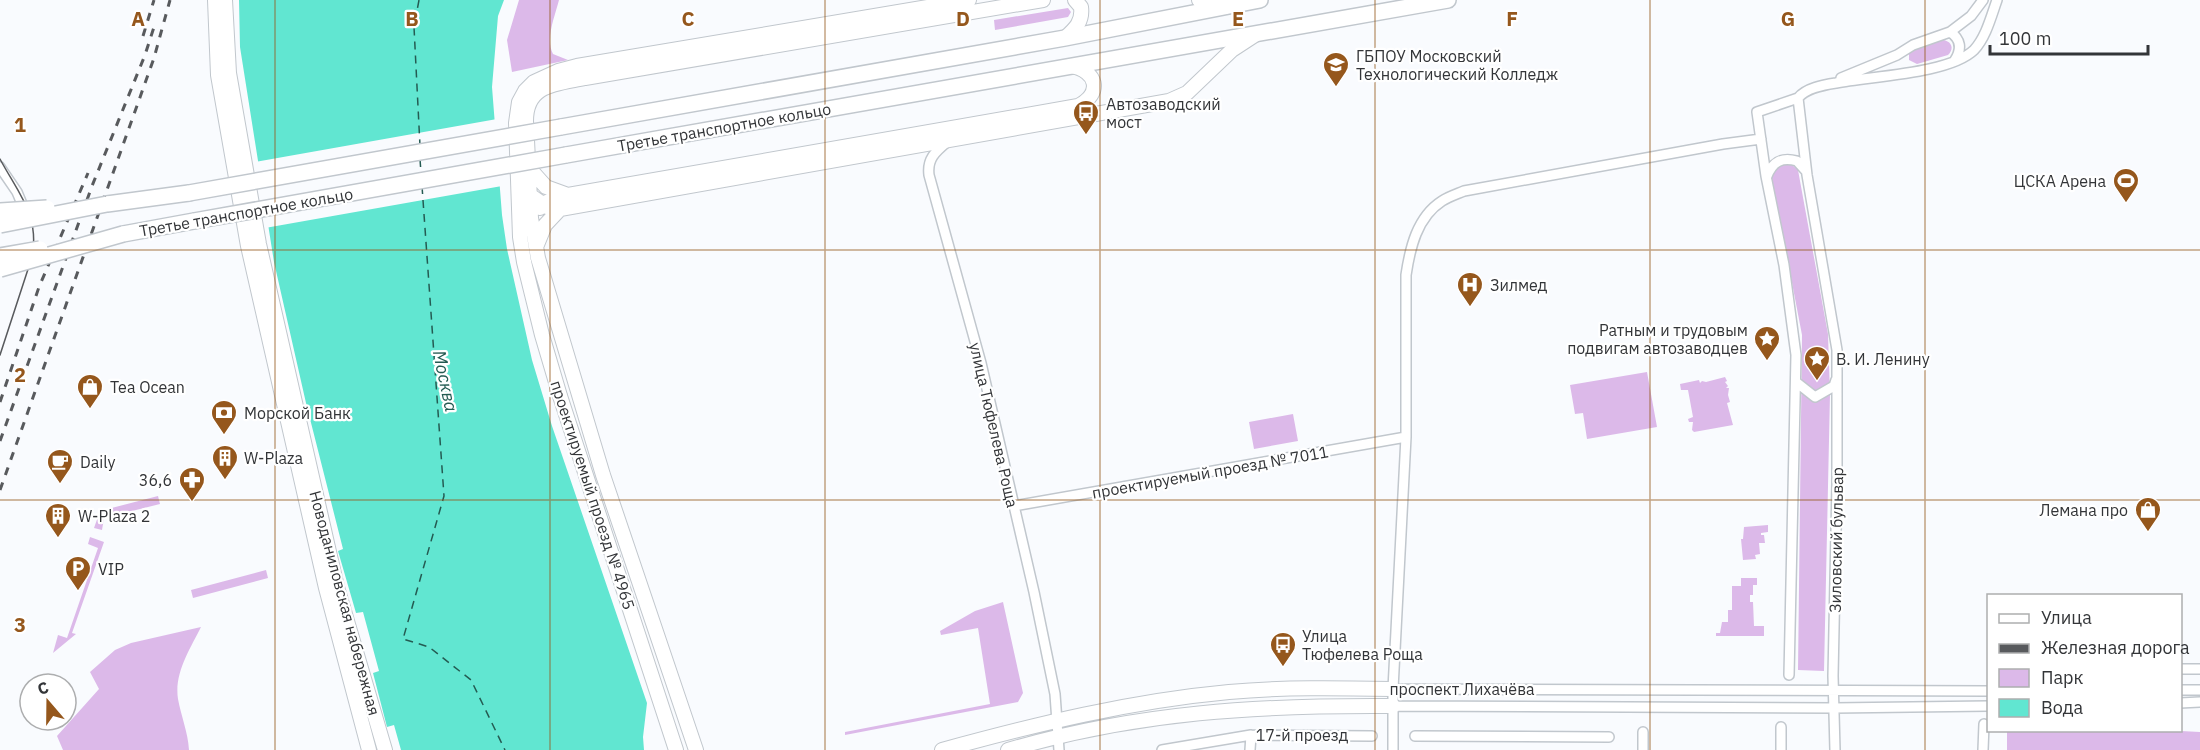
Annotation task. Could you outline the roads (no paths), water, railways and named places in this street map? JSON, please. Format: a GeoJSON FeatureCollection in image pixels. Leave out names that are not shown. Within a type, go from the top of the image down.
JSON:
{"type":"FeatureCollection","features":[{"type":"Feature","properties":{"kind":"main road"},"geometry":{"type":"LineString","coordinates":[[215,0],[218,75],[253,245]]}},
{"type":"Feature","properties":{"kind":"main road"},"geometry":{"type":"LineString","coordinates":[[225,0],[229,73],[253,245]]}},
{"type":"Feature","properties":{"kind":"main road","name":"проектируемый проезд № 4965"},"geometry":{"type":"LineString","coordinates":[[676,750],[542,335],[520,237],[516,111],[525,91],[542,77],[577,66],[969,0]]}},
{"type":"Feature","properties":{"kind":"main road","name":"проектируемый проезд № 4965"},"geometry":{"type":"LineString","coordinates":[[696,750],[603,475],[536,249],[531,218],[527,105],[531,98],[548,86],[1043,0]]}},
{"type":"Feature","properties":{"kind":"main road"},"geometry":{"type":"LineString","coordinates":[[1065,38],[1081,20],[1081,7],[1075,0]]}},
{"type":"Feature","properties":{"kind":"main road"},"geometry":{"type":"LineString","coordinates":[[1199,0],[1225,6]]}},
{"type":"Feature","properties":{"kind":"main road","name":"Третье транспортное кольцо"},"geometry":{"type":"LineString","coordinates":[[0,225],[107,204],[201,190],[1065,38],[1260,0]]}},
{"type":"Feature","properties":{"kind":"main road","name":"Третье транспортное кольцо"},"geometry":{"type":"LineString","coordinates":[[0,256],[1448,0]]}},
{"type":"Feature","properties":{"kind":"main road"},"geometry":{"type":"LineString","coordinates":[[519,182],[530,196],[543,205],[560,208],[1169,101],[1187,93],[1232,50],[1255,35]]}},
{"type":"Feature","properties":{"kind":"main road"},"geometry":{"type":"LineString","coordinates":[[520,237],[531,218],[543,205],[568,195],[1078,106],[1088,101],[1093,95],[1093,78],[1083,69],[1069,66]]}},
{"type":"Feature","properties":{"kind":"main road"},"geometry":{"type":"LineString","coordinates":[[529,167],[546,187],[568,195]]}},
{"type":"Feature","properties":{"kind":"main road"},"geometry":{"type":"LineString","coordinates":[[0,211],[107,204]]}},
{"type":"Feature","properties":{"kind":"main road"},"geometry":{"type":"LineString","coordinates":[[536,249],[545,225],[560,208]]}},
{"type":"Feature","properties":{"kind":"main road"},"geometry":{"type":"LineString","coordinates":[[0,269],[123,234]]}},
{"type":"Feature","properties":{"kind":"main road","name":"Новоданиловская набережная"},"geometry":{"type":"LineString","coordinates":[[253,245],[326,588],[369,750]]}},
{"type":"Feature","properties":{"kind":"main road","name":"Новоданиловская набережная"},"geometry":{"type":"LineString","coordinates":[[253,245],[337,587],[385,750]]}},
{"type":"Feature","properties":{"kind":"main road","name":"проспект Лихачёва"},"geometry":{"type":"LineString","coordinates":[[942,750],[1057,720],[1137,704],[1229,692],[1305,688],[1393,689]]}},
{"type":"Feature","properties":{"kind":"main road","name":"проспект Лихачёва"},"geometry":{"type":"LineString","coordinates":[[1008,750],[1059,743],[1131,722],[1214,711],[1302,706],[1393,706]]}},
{"type":"Feature","properties":{"kind":"street"},"geometry":{"type":"LineString","coordinates":[[1789,675],[1796,382],[1793,318],[1766,176],[1757,112],[1903,52],[1913,45],[1950,32],[1971,16],[1983,0]]}},
{"type":"Feature","properties":{"kind":"street"},"geometry":{"type":"LineString","coordinates":[[1826,85],[1946,65],[1973,50],[1983,38],[1997,0]]}},
{"type":"Feature","properties":{"kind":"street"},"geometry":{"type":"LineString","coordinates":[[1950,32],[1958,37],[1960,44],[1959,54],[1955,60]]}},
{"type":"Feature","properties":{"kind":"street"},"geometry":{"type":"LineString","coordinates":[[1903,52],[1900,63],[1907,72]]}},
{"type":"Feature","properties":{"kind":"street","name":"Зиловский бульвар"},"geometry":{"type":"LineString","coordinates":[[1801,95],[1807,173],[1837,350],[1833,692],[1835,750]]}},
{"type":"Feature","properties":{"kind":"street"},"geometry":{"type":"LineString","coordinates":[[1393,750],[1393,689],[1406,438],[1406,275],[1415,233],[1429,212],[1442,201],[1464,191],[1761,139]]}},
{"type":"Feature","properties":{"kind":"street","name":"улица Тюфелева Роща"},"geometry":{"type":"LineString","coordinates":[[949,141],[930,159],[929,175],[981,363],[1014,506],[1052,683],[1059,743]]}},
{"type":"Feature","properties":{"kind":"street"},"geometry":{"type":"LineString","coordinates":[[1766,176],[1776,162],[1789,159],[1797,161],[1807,173]]}},
{"type":"Feature","properties":{"kind":"street"},"geometry":{"type":"LineString","coordinates":[[0,167],[17,192],[25,211]]}},
{"type":"Feature","properties":{"kind":"street"},"geometry":{"type":"LineString","coordinates":[[1796,382],[1815,397],[1834,386],[1838,372]]}},
{"type":"Feature","properties":{"kind":"street","name":"проектируемый проезд № 7011"},"geometry":{"type":"LineString","coordinates":[[1014,506],[1406,438]]}},
{"type":"Feature","properties":{"kind":"street"},"geometry":{"type":"LineString","coordinates":[[2182,669],[2200,669]]}},
{"type":"Feature","properties":{"kind":"street","name":"проспект Лихачёва"},"geometry":{"type":"LineString","coordinates":[[1393,689],[1987,691]]}},
{"type":"Feature","properties":{"kind":"street"},"geometry":{"type":"LineString","coordinates":[[2182,690],[2200,690]]}},
{"type":"Feature","properties":{"kind":"street"},"geometry":{"type":"LineString","coordinates":[[2182,703],[2200,702]]}},
{"type":"Feature","properties":{"kind":"street","name":"проспект Лихачёва"},"geometry":{"type":"LineString","coordinates":[[1393,706],[1835,708],[1987,706]]}},
{"type":"Feature","properties":{"kind":"street"},"geometry":{"type":"LineString","coordinates":[[1983,750],[1984,724]]}},
{"type":"Feature","properties":{"kind":"street"},"geometry":{"type":"LineString","coordinates":[[1781,727],[1781,750]]}},
{"type":"Feature","properties":{"kind":"street"},"geometry":{"type":"LineString","coordinates":[[1643,732],[1643,750]]}},
{"type":"Feature","properties":{"kind":"street"},"geometry":{"type":"LineString","coordinates":[[1250,750],[1251,735]]}},
{"type":"Feature","properties":{"kind":"street","name":"17-й проезд"},"geometry":{"type":"LineString","coordinates":[[1162,750],[1251,735],[1372,736]]}},
{"type":"Feature","properties":{"kind":"street"},"geometry":{"type":"LineString","coordinates":[[1415,736],[1609,737]]}},
{"type":"Feature","properties":{"kind":"water","name":"Москва"},"geometry":{"type":"Polygon","coordinates":[[[239,0],[504,0],[498,16],[492,87],[502,215],[507,249],[532,360],[552,426],[647,703],[643,737],[644,750],[401,750],[394,725],[387,727],[373,673],[379,671],[363,612],[356,613],[338,551],[343,549],[306,403],[274,262],[240,47],[239,0]]]}},
{"type":"Feature","properties":{"kind":"tram line"},"geometry":{"type":"LineString","coordinates":[[0,159],[26,205],[34,242],[32,257],[0,355]]}},
{"type":"Feature","properties":{"kind":"railway"},"geometry":{"type":"LineString","coordinates":[[143,36],[154,0]]}},
{"type":"Feature","properties":{"kind":"railway"},"geometry":{"type":"LineString","coordinates":[[0,490],[154,58],[170,0]]}},
{"type":"Feature","properties":{"kind":"railway"},"geometry":{"type":"LineString","coordinates":[[0,441],[92,186],[154,27]]}},
{"type":"Feature","properties":{"kind":"railway"},"geometry":{"type":"LineString","coordinates":[[0,402],[39,287],[88,173]]}},
{"type":"Feature","properties":{"kind":"place","name":"ГБПОУ Московский Технологический Колледж"},"geometry":{"type":"Point","coordinates":[1336,88]}},
{"type":"Feature","properties":{"kind":"place","name":"Автозаводский мост"},"geometry":{"type":"Point","coordinates":[1086,136]}},
{"type":"Feature","properties":{"kind":"place","name":"ЦСКА Арена"},"geometry":{"type":"Point","coordinates":[2126,204]}},
{"type":"Feature","properties":{"kind":"place","name":"Зилмед"},"geometry":{"type":"Point","coordinates":[1470,308]}},
{"type":"Feature","properties":{"kind":"place","name":"Ратным и трудовым подвигам автозаводцев"},"geometry":{"type":"Point","coordinates":[1767,362]}},
{"type":"Feature","properties":{"kind":"place","name":"В. И. Ленину"},"geometry":{"type":"Point","coordinates":[1817,382]}},
{"type":"Feature","properties":{"kind":"place","name":"Tea Ocean"},"geometry":{"type":"Point","coordinates":[90,410]}},
{"type":"Feature","properties":{"kind":"place","name":"Морской Банк"},"geometry":{"type":"Point","coordinates":[224,436]}},
{"type":"Feature","properties":{"kind":"place","name":"W-Plaza"},"geometry":{"type":"Point","coordinates":[225,481]}},
{"type":"Feature","properties":{"kind":"place","name":"Daily"},"geometry":{"type":"Point","coordinates":[60,485]}},
{"type":"Feature","properties":{"kind":"place","name":"36,6"},"geometry":{"type":"Point","coordinates":[192,503]}},
{"type":"Feature","properties":{"kind":"place","name":"Лемана про"},"geometry":{"type":"Point","coordinates":[2148,533]}},
{"type":"Feature","properties":{"kind":"place","name":"W-Plaza 2"},"geometry":{"type":"Point","coordinates":[58,539]}},
{"type":"Feature","properties":{"kind":"place","name":"VIP"},"geometry":{"type":"Point","coordinates":[78,592]}},
{"type":"Feature","properties":{"kind":"place","name":"Улица Тюфелева Роща"},"geometry":{"type":"Point","coordinates":[1283,668]}}]}
